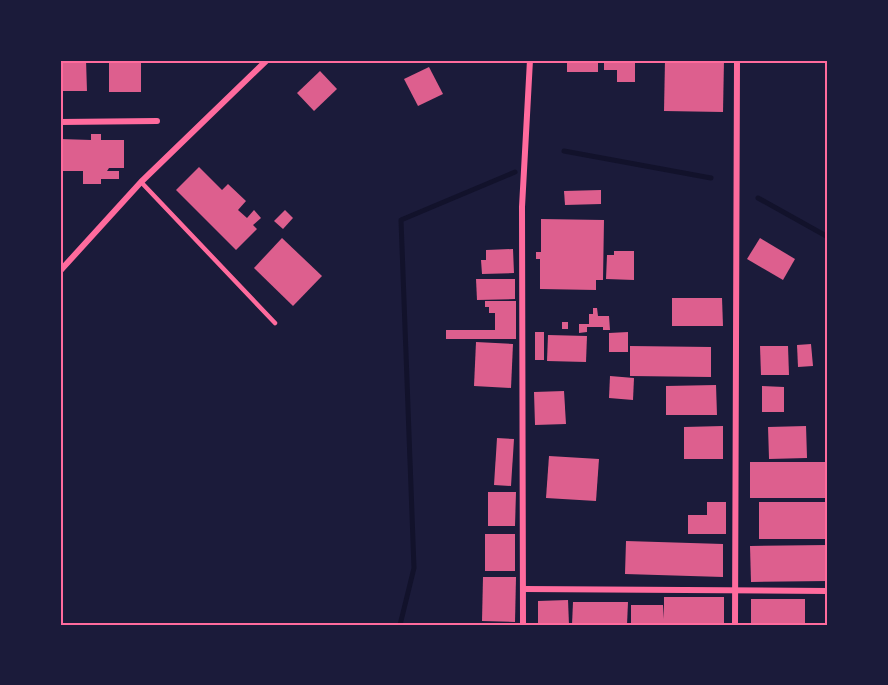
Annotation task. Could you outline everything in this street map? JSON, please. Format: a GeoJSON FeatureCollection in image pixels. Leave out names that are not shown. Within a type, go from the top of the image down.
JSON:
{"type":"FeatureCollection","features":[{"type":"Feature","properties":{"kind":"street"},"geometry":{"type":"LineString","coordinates":[[60,271],[141,183],[267,60]]}},
{"type":"Feature","properties":{"kind":"street"},"geometry":{"type":"LineString","coordinates":[[523,625],[522,207],[530,60]]}},
{"type":"Feature","properties":{"kind":"street"},"geometry":{"type":"LineString","coordinates":[[735,625],[737,60]]}},
{"type":"Feature","properties":{"kind":"street"},"geometry":{"type":"LineString","coordinates":[[60,122],[157,121]]}},
{"type":"Feature","properties":{"kind":"street"},"geometry":{"type":"LineString","coordinates":[[524,589],[828,591]]}},
{"type":"Feature","properties":{"kind":"lane"},"geometry":{"type":"LineString","coordinates":[[141,183],[275,323]]}},
{"type":"Feature","properties":{"kind":"building"},"geometry":{"type":"Polygon","coordinates":[[[60,60],[86,60],[87,91],[60,91],[60,60]]]}},
{"type":"Feature","properties":{"kind":"building"},"geometry":{"type":"Polygon","coordinates":[[[567,60],[598,60],[598,72],[567,72],[567,60]]]}},
{"type":"Feature","properties":{"kind":"building"},"geometry":{"type":"Polygon","coordinates":[[[604,60],[635,60],[635,82],[617,82],[617,70],[604,70],[604,60]]]}},
{"type":"Feature","properties":{"kind":"building"},"geometry":{"type":"Polygon","coordinates":[[[665,60],[724,60],[723,112],[664,111],[665,60]]]}},
{"type":"Feature","properties":{"kind":"building"},"geometry":{"type":"Polygon","coordinates":[[[109,63],[141,63],[141,92],[109,92],[109,63]]]}},
{"type":"Feature","properties":{"kind":"building"},"geometry":{"type":"Polygon","coordinates":[[[429,67],[443,94],[418,106],[404,79],[429,67]]]}},
{"type":"Feature","properties":{"kind":"building"},"geometry":{"type":"Polygon","coordinates":[[[320,71],[337,89],[314,111],[297,93],[320,71]]]}},
{"type":"Feature","properties":{"kind":"building"},"geometry":{"type":"Polygon","coordinates":[[[91,134],[101,134],[101,140],[124,140],[124,168],[109,168],[107,171],[119,171],[119,179],[101,179],[101,184],[83,184],[83,171],[60,171],[60,139],[91,140],[91,134]]]}},
{"type":"Feature","properties":{"kind":"building"},"geometry":{"type":"Polygon","coordinates":[[[199,167],[222,190],[228,184],[246,201],[238,210],[247,218],[254,210],[261,218],[253,225],[257,229],[236,250],[176,190],[199,167]]]}},
{"type":"Feature","properties":{"kind":"building"},"geometry":{"type":"Polygon","coordinates":[[[601,190],[601,204],[565,205],[564,191],[601,190]]]}},
{"type":"Feature","properties":{"kind":"building"},"geometry":{"type":"Polygon","coordinates":[[[285,210],[293,218],[283,229],[274,221],[285,210]]]}},
{"type":"Feature","properties":{"kind":"building"},"geometry":{"type":"Polygon","coordinates":[[[541,219],[604,220],[603,280],[596,280],[596,290],[540,289],[540,259],[536,259],[536,252],[541,252],[541,219]]]}},
{"type":"Feature","properties":{"kind":"building"},"geometry":{"type":"Polygon","coordinates":[[[282,238],[322,276],[293,306],[254,268],[282,238]]]}},
{"type":"Feature","properties":{"kind":"building"},"geometry":{"type":"Polygon","coordinates":[[[760,238],[795,259],[783,280],[747,259],[760,238]]]}},
{"type":"Feature","properties":{"kind":"building"},"geometry":{"type":"Polygon","coordinates":[[[513,249],[514,273],[482,274],[481,260],[486,260],[486,250],[513,249]]]}},
{"type":"Feature","properties":{"kind":"building"},"geometry":{"type":"Polygon","coordinates":[[[614,251],[634,251],[634,280],[606,279],[607,255],[614,255],[614,251]]]}},
{"type":"Feature","properties":{"kind":"building"},"geometry":{"type":"Polygon","coordinates":[[[476,279],[515,279],[515,299],[477,300],[476,279]]]}},
{"type":"Feature","properties":{"kind":"building"},"geometry":{"type":"Polygon","coordinates":[[[672,298],[722,298],[723,326],[672,326],[672,298]]]}},
{"type":"Feature","properties":{"kind":"building"},"geometry":{"type":"Polygon","coordinates":[[[485,301],[516,301],[516,339],[446,339],[446,330],[495,330],[495,313],[489,313],[489,307],[485,307],[485,301]]]}},
{"type":"Feature","properties":{"kind":"building"},"geometry":{"type":"Polygon","coordinates":[[[593,308],[597,308],[598,316],[609,316],[610,330],[603,330],[603,327],[587,327],[587,332],[579,333],[579,324],[589,324],[589,314],[593,314],[593,308]]]}},
{"type":"Feature","properties":{"kind":"building"},"geometry":{"type":"Polygon","coordinates":[[[562,322],[568,322],[568,329],[562,329],[562,322]]]}},
{"type":"Feature","properties":{"kind":"building"},"geometry":{"type":"Polygon","coordinates":[[[535,332],[544,332],[544,360],[535,360],[535,332]]]}},
{"type":"Feature","properties":{"kind":"building"},"geometry":{"type":"Polygon","coordinates":[[[628,332],[628,352],[609,352],[609,333],[628,332]]]}},
{"type":"Feature","properties":{"kind":"building"},"geometry":{"type":"Polygon","coordinates":[[[548,335],[587,336],[586,362],[547,361],[548,335]]]}},
{"type":"Feature","properties":{"kind":"building"},"geometry":{"type":"Polygon","coordinates":[[[476,342],[513,344],[511,388],[474,386],[476,342]]]}},
{"type":"Feature","properties":{"kind":"building"},"geometry":{"type":"Polygon","coordinates":[[[811,344],[813,366],[798,367],[797,345],[811,344]]]}},
{"type":"Feature","properties":{"kind":"building"},"geometry":{"type":"Polygon","coordinates":[[[630,346],[711,347],[711,377],[630,376],[630,346]]]}},
{"type":"Feature","properties":{"kind":"building"},"geometry":{"type":"Polygon","coordinates":[[[760,346],[788,346],[789,375],[761,375],[760,346]]]}},
{"type":"Feature","properties":{"kind":"building"},"geometry":{"type":"Polygon","coordinates":[[[610,376],[634,378],[633,400],[609,398],[610,376]]]}},
{"type":"Feature","properties":{"kind":"building"},"geometry":{"type":"Polygon","coordinates":[[[716,385],[717,415],[666,415],[666,386],[716,385]]]}},
{"type":"Feature","properties":{"kind":"building"},"geometry":{"type":"Polygon","coordinates":[[[762,386],[784,387],[784,412],[762,412],[762,386]]]}},
{"type":"Feature","properties":{"kind":"building"},"geometry":{"type":"Polygon","coordinates":[[[564,391],[566,424],[535,425],[534,392],[564,391]]]}},
{"type":"Feature","properties":{"kind":"building"},"geometry":{"type":"Polygon","coordinates":[[[723,426],[723,459],[684,459],[684,427],[723,426]]]}},
{"type":"Feature","properties":{"kind":"building"},"geometry":{"type":"Polygon","coordinates":[[[806,426],[807,458],[769,459],[768,427],[806,426]]]}},
{"type":"Feature","properties":{"kind":"building"},"geometry":{"type":"Polygon","coordinates":[[[497,438],[514,439],[511,486],[494,485],[497,438]]]}},
{"type":"Feature","properties":{"kind":"building"},"geometry":{"type":"Polygon","coordinates":[[[549,456],[599,459],[596,501],[546,498],[549,456]]]}},
{"type":"Feature","properties":{"kind":"building"},"geometry":{"type":"Polygon","coordinates":[[[750,462],[828,462],[828,498],[750,498],[750,462]]]}},
{"type":"Feature","properties":{"kind":"building"},"geometry":{"type":"Polygon","coordinates":[[[488,492],[516,492],[515,526],[488,526],[488,492]]]}},
{"type":"Feature","properties":{"kind":"building"},"geometry":{"type":"Polygon","coordinates":[[[707,502],[726,502],[726,534],[688,534],[688,515],[707,515],[707,502]]]}},
{"type":"Feature","properties":{"kind":"building"},"geometry":{"type":"Polygon","coordinates":[[[759,502],[825,502],[825,539],[759,539],[759,502]]]}},
{"type":"Feature","properties":{"kind":"building"},"geometry":{"type":"Polygon","coordinates":[[[485,534],[515,534],[515,571],[485,571],[485,534]]]}},
{"type":"Feature","properties":{"kind":"building"},"geometry":{"type":"Polygon","coordinates":[[[626,541],[723,544],[723,577],[625,574],[626,541]]]}},
{"type":"Feature","properties":{"kind":"building"},"geometry":{"type":"Polygon","coordinates":[[[828,545],[828,581],[751,582],[750,546],[828,545]]]}},
{"type":"Feature","properties":{"kind":"building"},"geometry":{"type":"Polygon","coordinates":[[[483,577],[516,577],[515,622],[482,621],[483,577]]]}},
{"type":"Feature","properties":{"kind":"building"},"geometry":{"type":"Polygon","coordinates":[[[664,597],[724,597],[724,623],[631,625],[631,605],[663,605],[664,619],[664,597]]]}},
{"type":"Feature","properties":{"kind":"building"},"geometry":{"type":"Polygon","coordinates":[[[751,599],[805,599],[805,625],[751,625],[751,599]]]}},
{"type":"Feature","properties":{"kind":"building"},"geometry":{"type":"Polygon","coordinates":[[[568,600],[569,625],[538,625],[538,601],[568,600]]]}},
{"type":"Feature","properties":{"kind":"building"},"geometry":{"type":"Polygon","coordinates":[[[573,602],[628,602],[627,625],[572,625],[573,602]]]}},
{"type":"Feature","properties":{"kind":"waterway"},"geometry":{"type":"LineString","coordinates":[[564,151],[711,178]]}},
{"type":"Feature","properties":{"kind":"waterway"},"geometry":{"type":"LineString","coordinates":[[400,625],[414,568],[401,220],[515,172]]}},
{"type":"Feature","properties":{"kind":"waterway"},"geometry":{"type":"LineString","coordinates":[[758,198],[828,237]]}}]}
